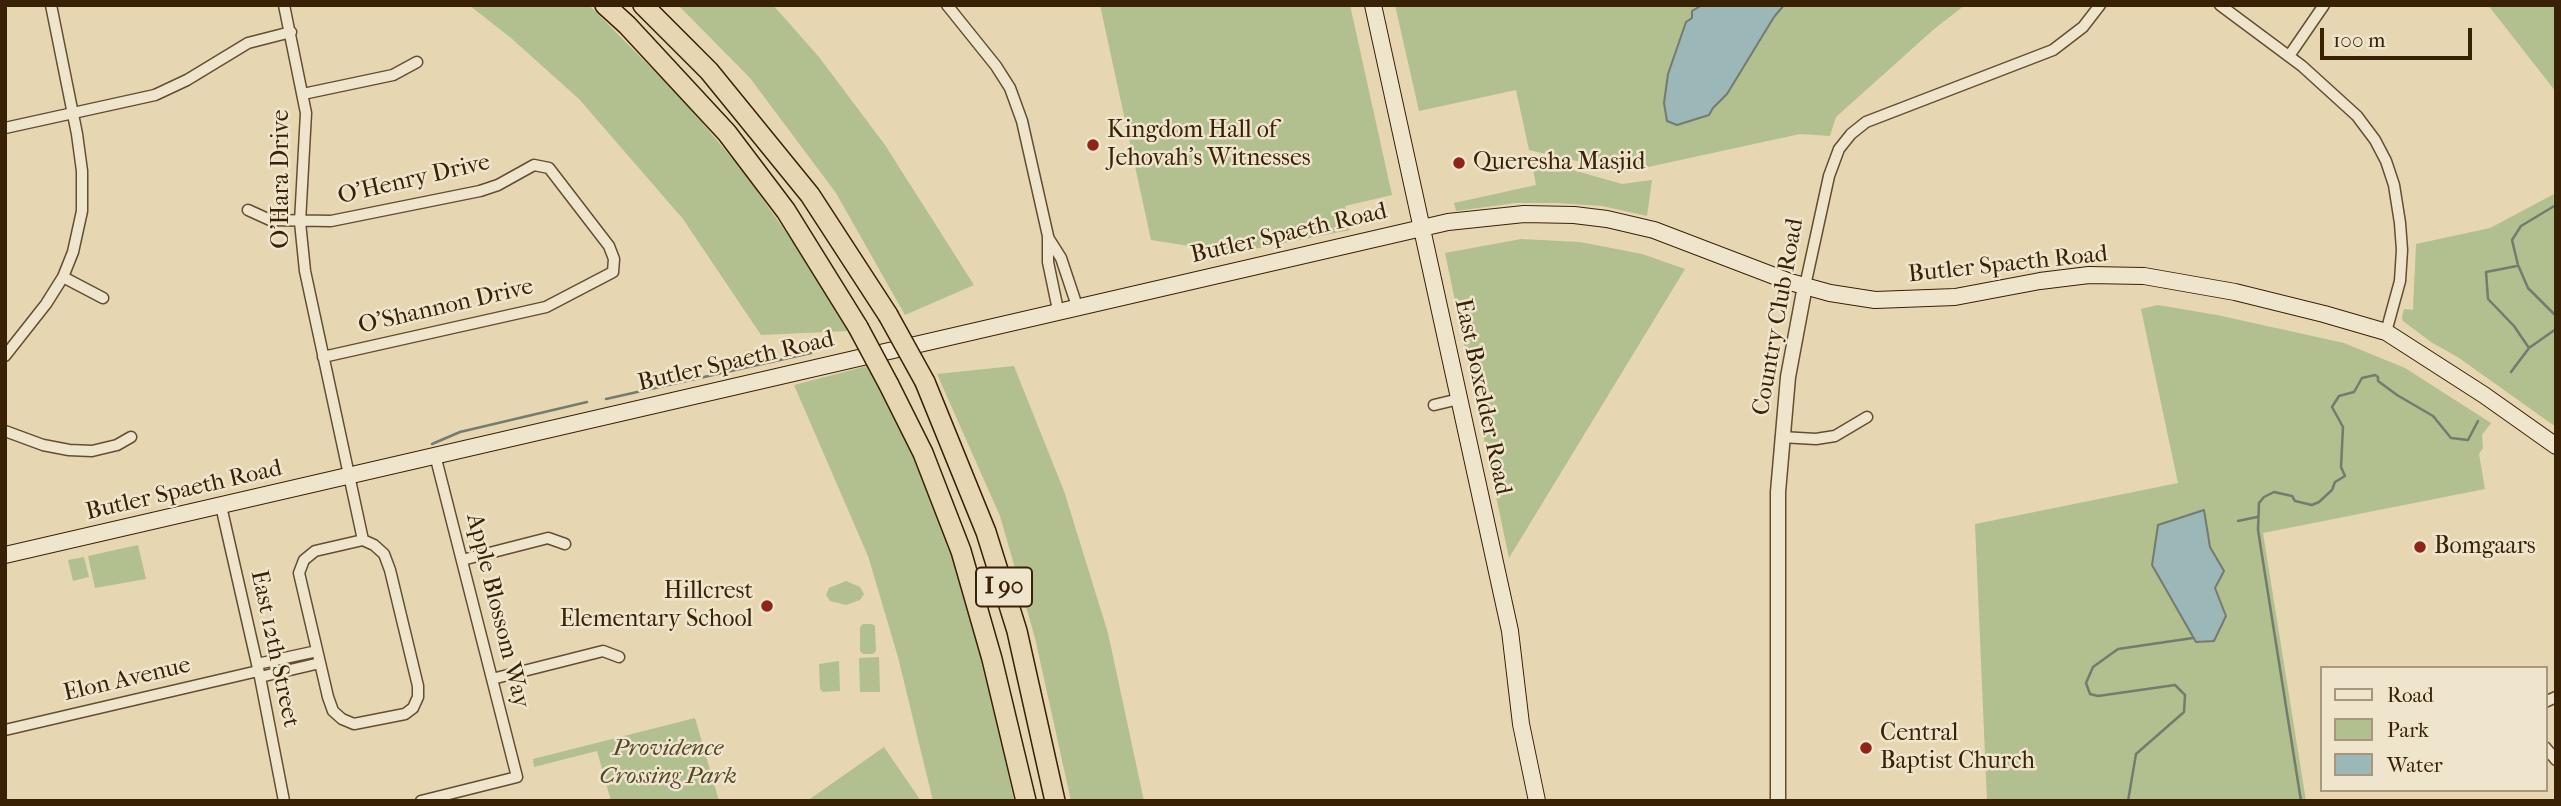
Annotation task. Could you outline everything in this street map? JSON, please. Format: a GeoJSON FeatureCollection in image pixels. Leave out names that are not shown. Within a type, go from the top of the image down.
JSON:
{"type":"FeatureCollection","features":[{"type":"Feature","properties":{"kind":"highway","name":"I 90"},"geometry":{"type":"LineString","coordinates":[[605,5],[628,26],[727,133],[786,211],[858,327],[889,385],[923,453],[961,551],[992,659],[1026,801]]}},
{"type":"Feature","properties":{"kind":"highway","name":"I 90"},"geometry":{"type":"LineString","coordinates":[[643,5],[709,71],[810,195],[888,316],[925,382],[986,532],[1013,618],[1055,801]]}},
{"type":"Feature","properties":{"kind":"main road","name":"East Boxelder Road"},"geometry":{"type":"LineString","coordinates":[[1373,5],[1510,631],[1521,724],[1537,801]]}},
{"type":"Feature","properties":{"kind":"main road","name":"Butler Spaeth Road"},"geometry":{"type":"LineString","coordinates":[[5,555],[1448,222],[1524,214],[1607,219],[1654,230],[1805,286],[1875,300],[1955,297],[2089,275],[2144,276],[2235,292],[2386,332],[2484,395],[2556,446]]}},
{"type":"Feature","properties":{"kind":"street"},"geometry":{"type":"LineString","coordinates":[[5,356],[46,304],[63,277],[73,252],[82,211],[82,172],[51,5]]}},
{"type":"Feature","properties":{"kind":"street","name":"O'Hara Drive"},"geometry":{"type":"LineString","coordinates":[[284,5],[306,113],[300,222],[305,271],[363,540]]}},
{"type":"Feature","properties":{"kind":"street"},"geometry":{"type":"LineString","coordinates":[[947,5],[996,66],[1010,88],[1022,121],[1048,236],[1048,262],[1058,310]]}},
{"type":"Feature","properties":{"kind":"street","name":"Country Club Road"},"geometry":{"type":"LineString","coordinates":[[1778,801],[1778,492],[1781,437],[1787,377],[1805,286],[1829,176],[1839,149],[1851,134],[1866,122],[2053,50],[2083,27],[2100,5]]}},
{"type":"Feature","properties":{"kind":"street"},"geometry":{"type":"LineString","coordinates":[[2220,5],[2289,56],[2357,116],[2375,140],[2386,161],[2394,185],[2402,250],[2400,281],[2386,332]]}},
{"type":"Feature","properties":{"kind":"street"},"geometry":{"type":"LineString","coordinates":[[2289,56],[2324,5]]}},
{"type":"Feature","properties":{"kind":"street"},"geometry":{"type":"LineString","coordinates":[[5,128],[155,95],[187,80],[248,43],[291,32]]}},
{"type":"Feature","properties":{"kind":"street"},"geometry":{"type":"LineString","coordinates":[[303,94],[393,75],[417,62]]}},
{"type":"Feature","properties":{"kind":"street","name":"O'Henry Drive"},"geometry":{"type":"LineString","coordinates":[[248,210],[270,220],[331,221],[480,191],[498,185],[534,165],[549,168],[610,246],[614,259],[613,272]]}},
{"type":"Feature","properties":{"kind":"street"},"geometry":{"type":"LineString","coordinates":[[1048,236],[1061,258],[1077,306]]}},
{"type":"Feature","properties":{"kind":"street","name":"O'Shannon Drive"},"geometry":{"type":"LineString","coordinates":[[323,357],[546,307],[613,272]]}},
{"type":"Feature","properties":{"kind":"street"},"geometry":{"type":"LineString","coordinates":[[63,277],[103,298]]}},
{"type":"Feature","properties":{"kind":"street"},"geometry":{"type":"LineString","coordinates":[[1434,405],[1459,399]]}},
{"type":"Feature","properties":{"kind":"street"},"geometry":{"type":"LineString","coordinates":[[1781,437],[1816,439],[1835,436],[1867,417]]}},
{"type":"Feature","properties":{"kind":"street"},"geometry":{"type":"LineString","coordinates":[[5,431],[43,445],[69,450],[92,451],[117,445],[131,437]]}},
{"type":"Feature","properties":{"kind":"street","name":"Apple Blossom Way"},"geometry":{"type":"LineString","coordinates":[[421,801],[517,777],[435,456]]}},
{"type":"Feature","properties":{"kind":"street","name":"East 12th Street"},"geometry":{"type":"LineString","coordinates":[[221,506],[284,801]]}},
{"type":"Feature","properties":{"kind":"street"},"geometry":{"type":"LineString","coordinates":[[462,560],[548,538],[565,544]]}},
{"type":"Feature","properties":{"kind":"street"},"geometry":{"type":"LineString","coordinates":[[363,540],[374,544],[384,554],[390,570],[418,686],[418,697],[413,708],[405,714],[354,724],[342,719],[333,711],[317,651],[299,573],[304,560],[315,551],[363,540]]}},
{"type":"Feature","properties":{"kind":"street"},"geometry":{"type":"LineString","coordinates":[[258,671],[317,651]]}},
{"type":"Feature","properties":{"kind":"street"},"geometry":{"type":"LineString","coordinates":[[492,679],[603,651],[619,657]]}},
{"type":"Feature","properties":{"kind":"street"},"geometry":{"type":"LineString","coordinates":[[258,671],[320,663]]}},
{"type":"Feature","properties":{"kind":"street","name":"Elon Avenue"},"geometry":{"type":"LineString","coordinates":[[5,730],[258,671]]}},
{"type":"Feature","properties":{"kind":"green space"},"geometry":{"type":"Polygon","coordinates":[[[469,5],[589,5],[681,98],[743,171],[795,245],[849,331],[761,335],[683,219],[579,99],[511,38],[469,5]]]}},
{"type":"Feature","properties":{"kind":"green space"},"geometry":{"type":"Polygon","coordinates":[[[678,5],[773,5],[819,57],[885,145],[974,285],[905,315],[836,193],[750,78],[678,5]]]}},
{"type":"Feature","properties":{"kind":"green space"},"geometry":{"type":"Polygon","coordinates":[[[1100,5],[1350,5],[1392,195],[1345,206],[1350,230],[1240,254],[1151,240],[1100,5]]]}},
{"type":"Feature","properties":{"kind":"green space"},"geometry":{"type":"Polygon","coordinates":[[[1395,5],[1702,5],[1698,9],[1709,115],[1727,94],[1784,5],[1965,5],[1933,30],[1836,117],[1830,136],[1800,134],[1625,172],[1608,171],[1594,165],[1529,150],[1516,90],[1419,111],[1395,5]]]}},
{"type":"Feature","properties":{"kind":"green space"},"geometry":{"type":"Polygon","coordinates":[[[2488,5],[2556,5],[2556,92],[2488,5]]]}},
{"type":"Feature","properties":{"kind":"green space"},"geometry":{"type":"Polygon","coordinates":[[[1531,160],[1622,184],[1652,180],[1647,216],[1602,206],[1556,203],[1516,203],[1456,211],[1454,203],[1536,185],[1531,160]]]}},
{"type":"Feature","properties":{"kind":"green space"},"geometry":{"type":"Polygon","coordinates":[[[2556,193],[2556,427],[2459,358],[2431,342],[2403,321],[2402,317],[2404,309],[2413,310],[2416,244],[2490,228],[2556,193]]]}},
{"type":"Feature","properties":{"kind":"green space"},"geometry":{"type":"Polygon","coordinates":[[[1521,239],[1580,242],[1642,254],[1685,269],[1509,558],[1445,253],[1521,239]]]}},
{"type":"Feature","properties":{"kind":"green space"},"geometry":{"type":"Polygon","coordinates":[[[2158,305],[2344,343],[2405,368],[2491,423],[2482,435],[2483,448],[2479,454],[2485,489],[2263,533],[2306,801],[1987,801],[1975,524],[2178,483],[2141,309],[2158,305]]]}},
{"type":"Feature","properties":{"kind":"green space"},"geometry":{"type":"Polygon","coordinates":[[[871,365],[915,456],[953,556],[987,675],[1014,801],[933,801],[898,657],[868,556],[794,385],[871,365]]]}},
{"type":"Feature","properties":{"kind":"green space"},"geometry":{"type":"Polygon","coordinates":[[[1014,366],[1064,491],[1108,633],[1144,801],[1071,801],[1035,638],[1000,516],[937,374],[1014,366]]]}},
{"type":"Feature","properties":{"kind":"green space"},"geometry":{"type":"Polygon","coordinates":[[[138,545],[146,579],[95,588],[88,556],[138,545]]]}},
{"type":"Feature","properties":{"kind":"green space"},"geometry":{"type":"Polygon","coordinates":[[[84,557],[89,577],[73,581],[68,560],[84,557]]]}},
{"type":"Feature","properties":{"kind":"green space"},"geometry":{"type":"Polygon","coordinates":[[[846,581],[860,587],[864,594],[860,600],[846,605],[830,601],[826,595],[829,588],[846,581]]]}},
{"type":"Feature","properties":{"kind":"green space"},"geometry":{"type":"Polygon","coordinates":[[[863,624],[875,626],[876,651],[873,654],[863,654],[860,651],[860,627],[863,624]]]}},
{"type":"Feature","properties":{"kind":"green space"},"geometry":{"type":"Polygon","coordinates":[[[879,657],[880,692],[860,692],[859,658],[879,657]]]}},
{"type":"Feature","properties":{"kind":"green space"},"geometry":{"type":"Polygon","coordinates":[[[839,661],[840,691],[823,692],[820,689],[819,664],[839,661]]]}},
{"type":"Feature","properties":{"kind":"green space","name":"Providence Crossing Park"},"geometry":{"type":"Polygon","coordinates":[[[695,718],[719,801],[611,801],[597,751],[534,767],[533,759],[695,718]]]}},
{"type":"Feature","properties":{"kind":"green space"},"geometry":{"type":"Polygon","coordinates":[[[884,747],[921,801],[807,801],[884,747]]]}},
{"type":"Feature","properties":{"kind":"water"},"geometry":{"type":"Polygon","coordinates":[[[1702,5],[1784,5],[1727,94],[1709,115],[1677,125],[1667,121],[1664,103],[1668,74],[1686,22],[1692,18],[1692,11],[1702,5]]]}},
{"type":"Feature","properties":{"kind":"water"},"geometry":{"type":"Polygon","coordinates":[[[2204,510],[2210,547],[2224,571],[2215,588],[2226,616],[2214,641],[2196,642],[2152,565],[2158,525],[2204,510]]]}},
{"type":"Feature","properties":{"kind":"waterway"},"geometry":{"type":"LineString","coordinates":[[2556,205],[2521,226],[2512,240],[2518,265],[2528,288],[2556,316]]}},
{"type":"Feature","properties":{"kind":"waterway"},"geometry":{"type":"LineString","coordinates":[[2517,266],[2486,272],[2488,299],[2514,326],[2529,348]]}},
{"type":"Feature","properties":{"kind":"waterway"},"geometry":{"type":"LineString","coordinates":[[2511,372],[2529,348],[2556,329]]}},
{"type":"Feature","properties":{"kind":"waterway"},"geometry":{"type":"LineString","coordinates":[[606,399],[811,353]]}},
{"type":"Feature","properties":{"kind":"waterway"},"geometry":{"type":"LineString","coordinates":[[2301,801],[2258,530],[2259,503],[2274,492],[2312,505],[2319,502],[2332,490],[2335,482],[2345,476],[2341,467],[2343,427],[2332,407],[2339,396],[2354,392],[2362,378],[2375,375],[2378,377],[2378,381],[2397,395],[2433,416],[2451,438],[2468,440],[2478,421]]}},
{"type":"Feature","properties":{"kind":"waterway"},"geometry":{"type":"LineString","coordinates":[[432,444],[460,432],[587,402]]}},
{"type":"Feature","properties":{"kind":"waterway"},"geometry":{"type":"LineString","coordinates":[[2238,521],[2257,517]]}},
{"type":"Feature","properties":{"kind":"waterway"},"geometry":{"type":"LineString","coordinates":[[2128,801],[2136,754],[2184,712],[2185,695],[2175,685],[2098,696],[2090,694],[2086,683],[2093,667],[2118,649],[2193,638]]}},
{"type":"Feature","properties":{"kind":"place","name":"Kingdom Hall of Jehovah’s Witnesses"},"geometry":{"type":"Point","coordinates":[1093,145]}},
{"type":"Feature","properties":{"kind":"place","name":"Queresha Masjid"},"geometry":{"type":"Point","coordinates":[1459,163]}},
{"type":"Feature","properties":{"kind":"place","name":"Bomgaars"},"geometry":{"type":"Point","coordinates":[2420,547]}},
{"type":"Feature","properties":{"kind":"place","name":"Hillcrest Elementary School"},"geometry":{"type":"Point","coordinates":[767,606]}},
{"type":"Feature","properties":{"kind":"place","name":"Central Baptist Church"},"geometry":{"type":"Point","coordinates":[1866,748]}}]}
